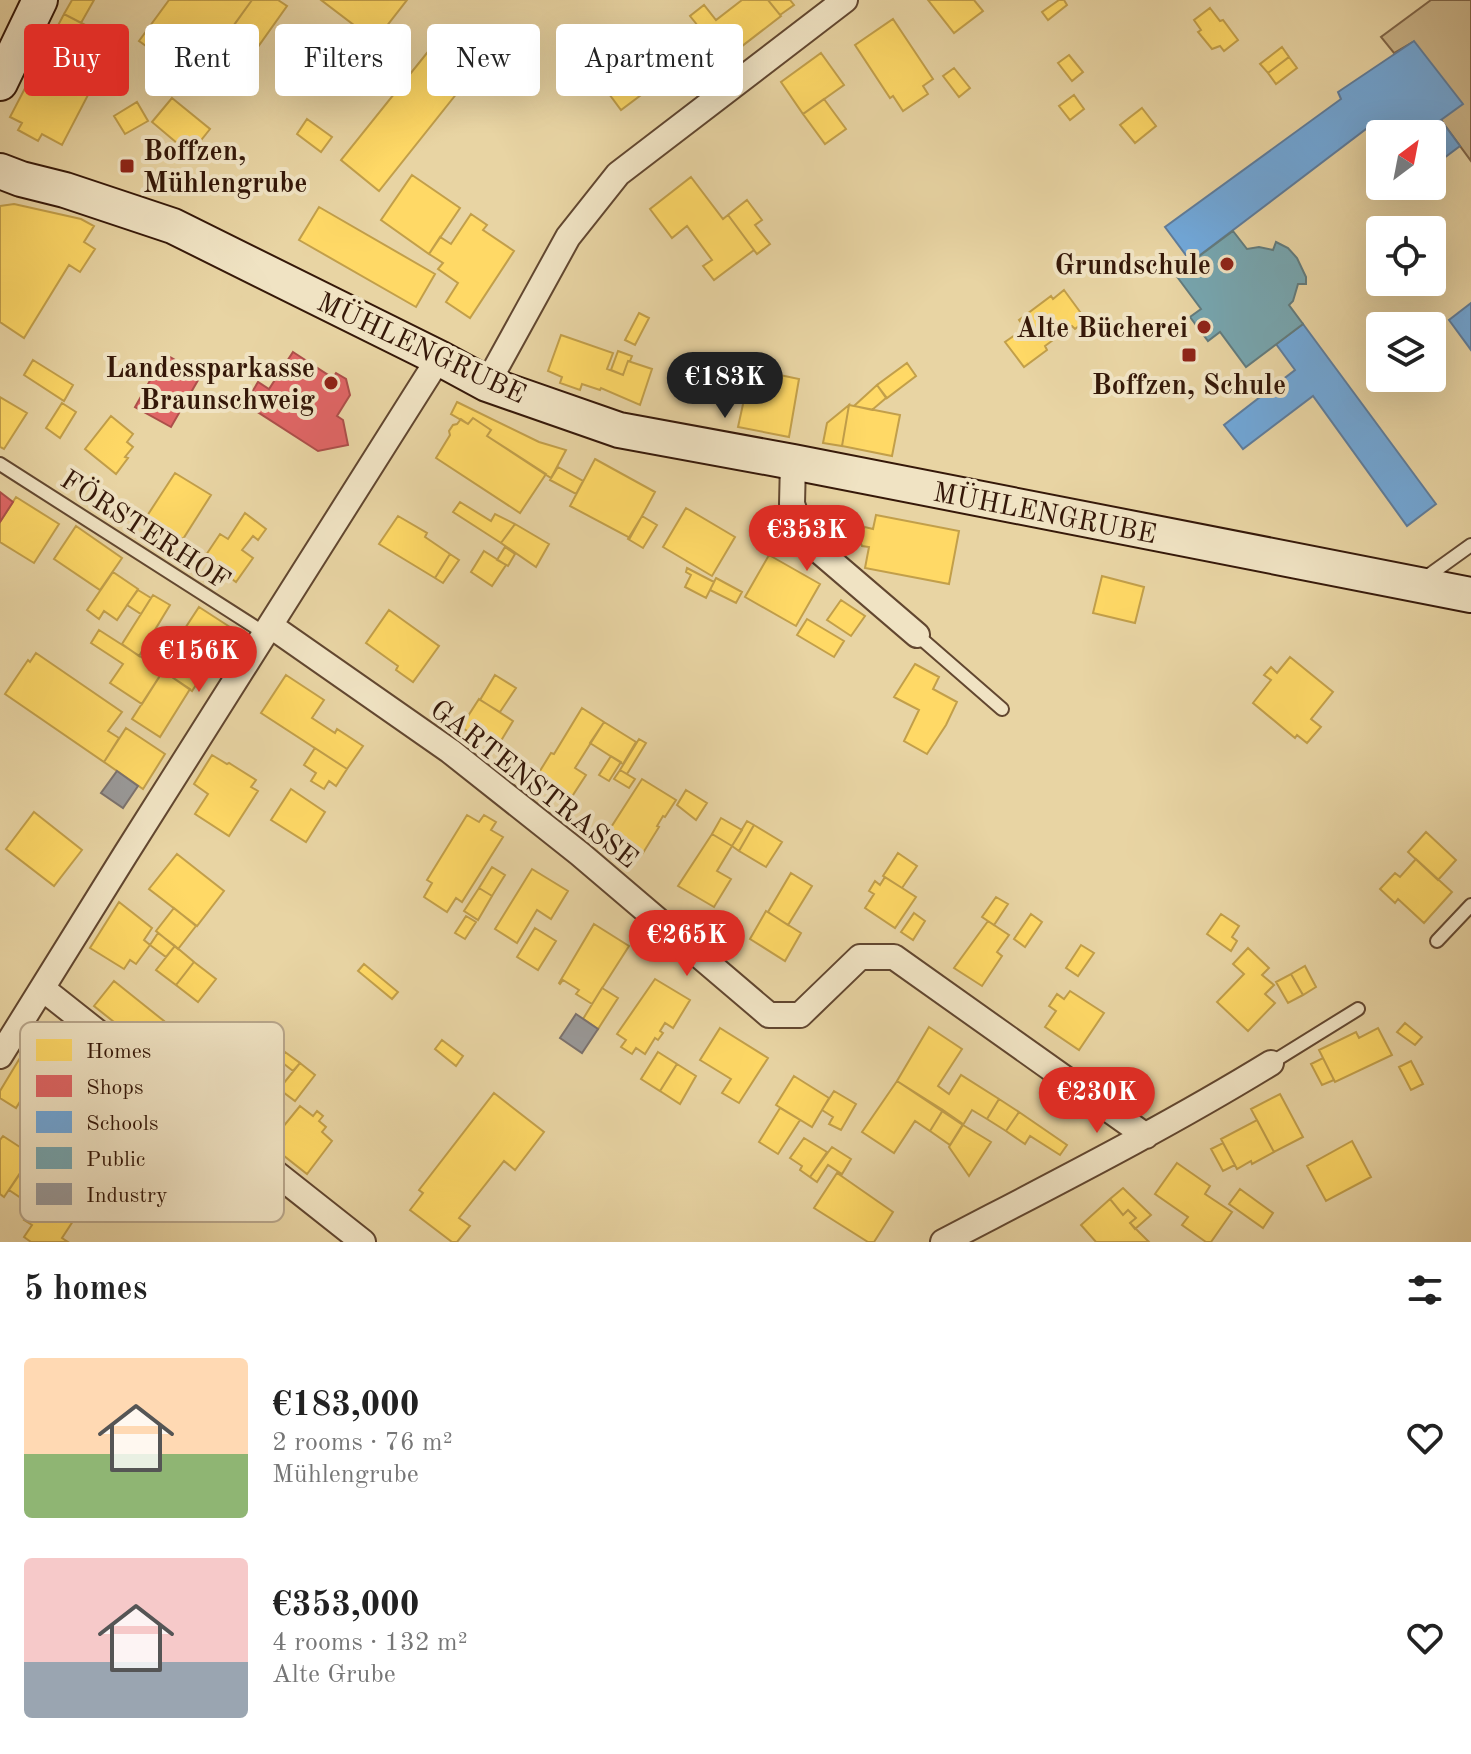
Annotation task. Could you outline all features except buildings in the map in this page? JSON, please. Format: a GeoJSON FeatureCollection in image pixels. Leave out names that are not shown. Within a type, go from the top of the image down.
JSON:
{"type":"FeatureCollection","features":[{"type":"Feature","properties":{"kind":"street"},"geometry":{"type":"LineString","coordinates":[[0,83],[40,0]]}},
{"type":"Feature","properties":{"kind":"street"},"geometry":{"type":"LineString","coordinates":[[487,384],[568,237],[618,174],[845,0]]}},
{"type":"Feature","properties":{"kind":"street","name":"MÜHLENGRUBE"},"geometry":{"type":"LineString","coordinates":[[0,171],[173,226],[487,384],[619,430],[1471,595]]}},
{"type":"Feature","properties":{"kind":"street"},"geometry":{"type":"LineString","coordinates":[[22,1022],[439,358]]}},
{"type":"Feature","properties":{"kind":"street"},"geometry":{"type":"LineString","coordinates":[[793,462],[792,504],[805,539],[917,635]]}},
{"type":"Feature","properties":{"kind":"street","name":"GARTENSTRASSE"},"geometry":{"type":"LineString","coordinates":[[268,630],[450,751],[580,854],[769,1015],[800,1015],[860,957],[894,957],[1146,1136]]}},
{"type":"Feature","properties":{"kind":"street"},"geometry":{"type":"LineString","coordinates":[[43,989],[85,1022]]}},
{"type":"Feature","properties":{"kind":"street"},"geometry":{"type":"LineString","coordinates":[[0,1056],[20,1025]]}},
{"type":"Feature","properties":{"kind":"street"},"geometry":{"type":"LineString","coordinates":[[943,1242],[1205,1104],[1271,1063]]}},
{"type":"Feature","properties":{"kind":"street"},"geometry":{"type":"LineString","coordinates":[[284,1180],[363,1242]]}},
{"type":"Feature","properties":{"kind":"lane","name":"FÖRSTERHOF"},"geometry":{"type":"LineString","coordinates":[[0,464],[268,630]]}},
{"type":"Feature","properties":{"kind":"lane"},"geometry":{"type":"LineString","coordinates":[[1416,585],[1471,545]]}},
{"type":"Feature","properties":{"kind":"lane"},"geometry":{"type":"LineString","coordinates":[[917,635],[1002,709]]}},
{"type":"Feature","properties":{"kind":"lane"},"geometry":{"type":"LineString","coordinates":[[1437,941],[1471,905]]}},
{"type":"Feature","properties":{"kind":"lane"},"geometry":{"type":"LineString","coordinates":[[1271,1063],[1358,1009]]}},
{"type":"Feature","properties":{"kind":"shaded area"},"geometry":{"type":"Polygon","coordinates":[[[1431,0],[1471,0],[1471,161],[1446,127],[1446,120],[1441,120],[1413,42],[1394,53],[1381,37],[1431,0]]]}},
{"type":"Feature","properties":{"kind":"place","name":"Boffzen, Mühlengrube"},"geometry":{"type":"Point","coordinates":[127,166]}},
{"type":"Feature","properties":{"kind":"place","name":"Grundschule"},"geometry":{"type":"Point","coordinates":[1227,264]}},
{"type":"Feature","properties":{"kind":"place","name":"Alte Bücherei"},"geometry":{"type":"Point","coordinates":[1204,327]}},
{"type":"Feature","properties":{"kind":"place","name":"Boffzen, Schule"},"geometry":{"type":"Point","coordinates":[1189,355]}},
{"type":"Feature","properties":{"kind":"place","name":"Landessparkasse Braunschweig"},"geometry":{"type":"Point","coordinates":[331,383]}}]}
